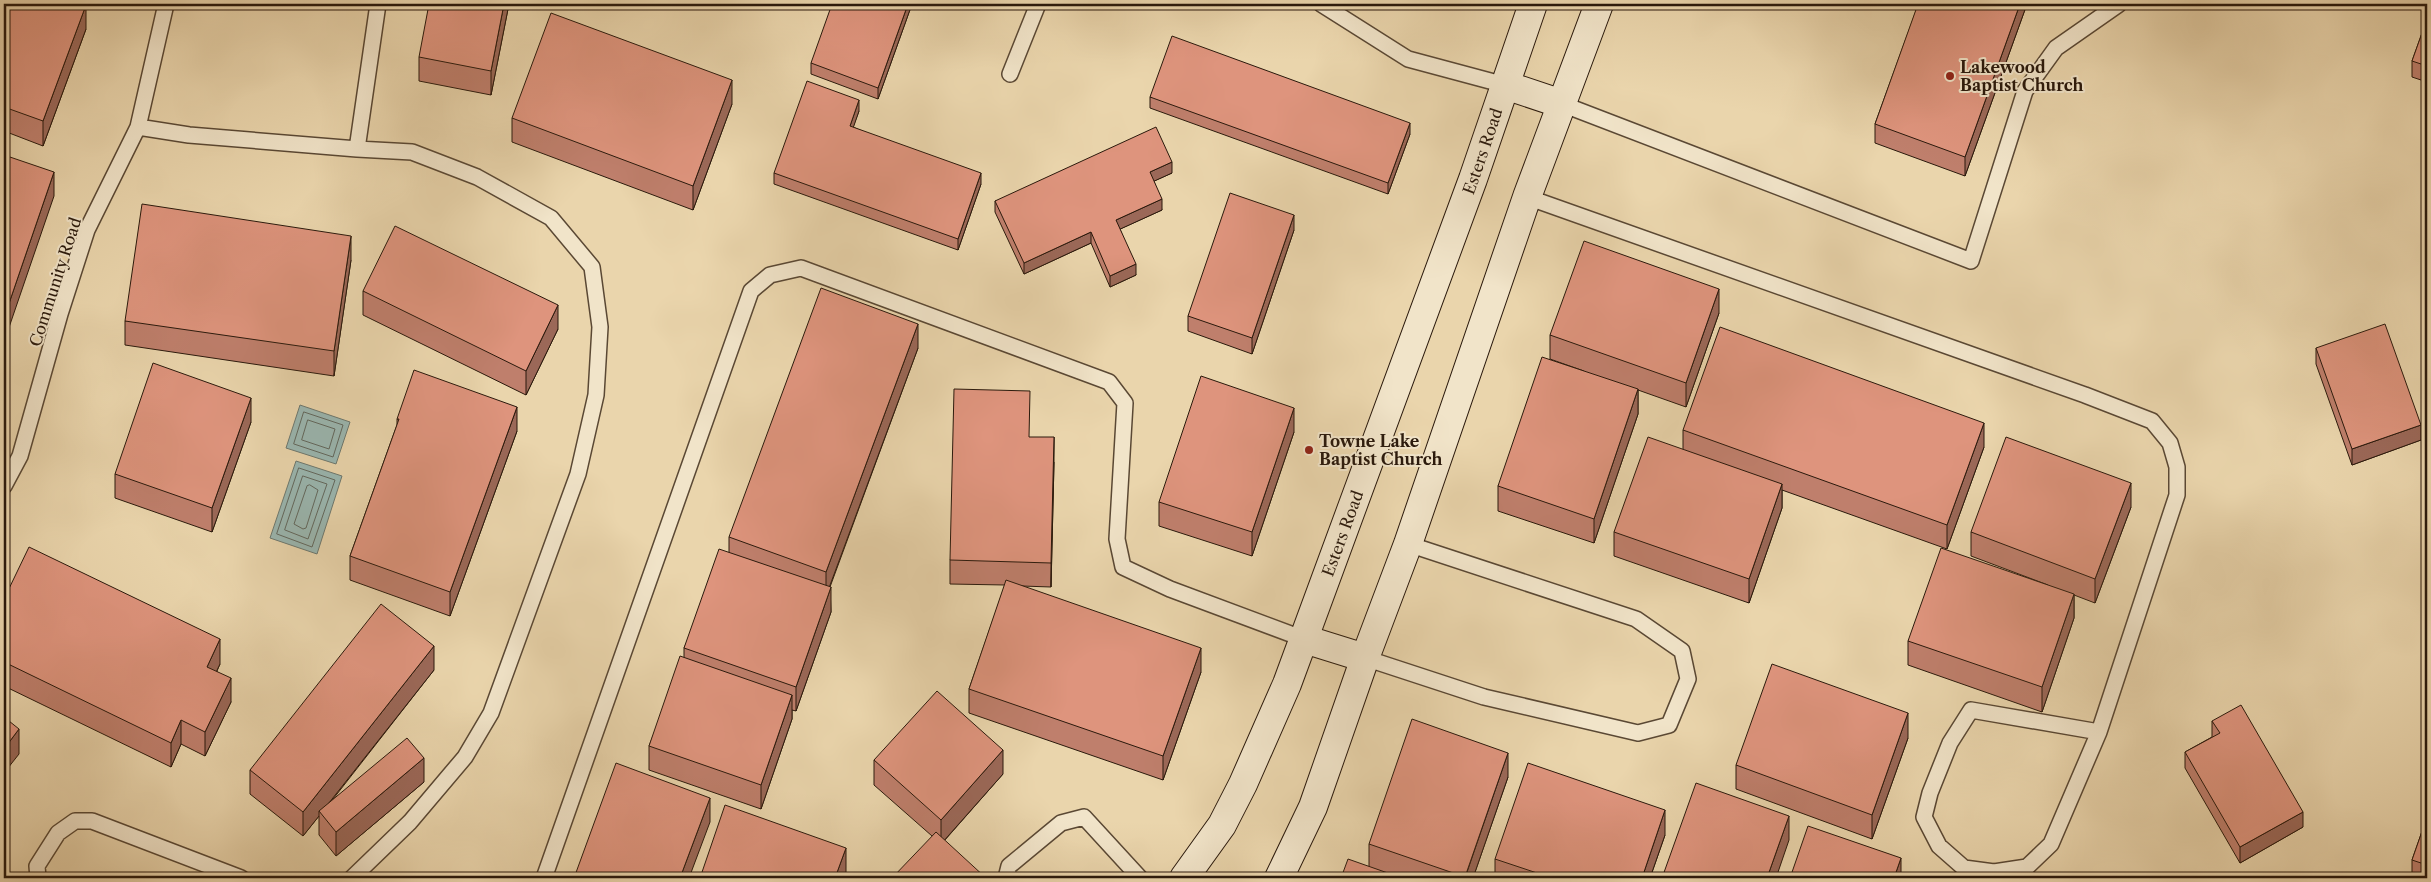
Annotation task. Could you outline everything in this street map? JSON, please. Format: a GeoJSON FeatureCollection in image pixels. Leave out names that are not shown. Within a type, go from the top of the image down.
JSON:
{"type":"FeatureCollection","features":[{"type":"Feature","properties":{"kind":"main road","name":"Esters Road"},"geometry":{"type":"LineString","coordinates":[[1184,878],[1222,825],[1266,736],[1304,639],[1533,4]]}},
{"type":"Feature","properties":{"kind":"main road"},"geometry":{"type":"LineString","coordinates":[[1279,878],[1313,808],[1365,658],[1408,544],[1527,197],[1599,4]]}},
{"type":"Feature","properties":{"kind":"main road"},"geometry":{"type":"LineString","coordinates":[[1505,85],[1562,104]]}},
{"type":"Feature","properties":{"kind":"main road"},"geometry":{"type":"LineString","coordinates":[[1304,639],[1365,658]]}},
{"type":"Feature","properties":{"kind":"lane","name":"Community Road"},"geometry":{"type":"LineString","coordinates":[[4,486],[20,456],[60,314],[87,230],[138,127],[166,4]]}},
{"type":"Feature","properties":{"kind":"lane"},"geometry":{"type":"LineString","coordinates":[[357,150],[378,4]]}},
{"type":"Feature","properties":{"kind":"lane"},"geometry":{"type":"LineString","coordinates":[[1010,74],[1038,4]]}},
{"type":"Feature","properties":{"kind":"lane"},"geometry":{"type":"LineString","coordinates":[[1321,4],[1408,59],[1505,85]]}},
{"type":"Feature","properties":{"kind":"lane"},"geometry":{"type":"LineString","coordinates":[[1562,104],[1971,261],[2025,91],[2056,48],[2119,4]]}},
{"type":"Feature","properties":{"kind":"lane"},"geometry":{"type":"LineString","coordinates":[[138,127],[189,135],[357,150],[412,152],[477,177],[552,218],[592,267],[600,327],[596,395],[578,474],[491,713],[465,757],[410,822],[352,878]]}},
{"type":"Feature","properties":{"kind":"lane"},"geometry":{"type":"LineString","coordinates":[[1527,197],[2086,395],[2152,421],[2170,443],[2177,467],[2177,495],[2099,732],[2051,844],[2027,868],[1994,872],[1964,868],[1939,846],[1924,816],[1950,743],[1971,710],[2099,732]]}},
{"type":"Feature","properties":{"kind":"lane"},"geometry":{"type":"LineString","coordinates":[[544,878],[752,291],[770,275],[801,268],[1109,382],[1125,404],[1117,539],[1123,567],[1170,589],[1304,639]]}},
{"type":"Feature","properties":{"kind":"lane"},"geometry":{"type":"LineString","coordinates":[[1365,658],[1484,697],[1638,734],[1669,725],[1679,704],[1688,679],[1682,651],[1636,619],[1408,544]]}},
{"type":"Feature","properties":{"kind":"lane"},"geometry":{"type":"LineString","coordinates":[[1006,878],[1009,866],[1061,823],[1084,817],[1140,878]]}},
{"type":"Feature","properties":{"kind":"lane"},"geometry":{"type":"LineString","coordinates":[[38,878],[37,866],[58,833],[75,822],[92,821],[241,878]]}},
{"type":"Feature","properties":{"kind":"water"},"geometry":{"type":"Polygon","coordinates":[[[300,405],[350,422],[336,464],[286,448],[300,405]]]}},
{"type":"Feature","properties":{"kind":"water"},"geometry":{"type":"Polygon","coordinates":[[[296,461],[342,476],[317,554],[270,538],[296,461]]]}},
{"type":"Feature","properties":{"kind":"building"},"geometry":{"type":"Polygon","coordinates":[[[4,4],[86,5],[43,121],[4,107],[4,4]]]}},
{"type":"Feature","properties":{"kind":"building"},"geometry":{"type":"Polygon","coordinates":[[[429,4],[504,4],[491,71],[419,57],[429,4]]]}},
{"type":"Feature","properties":{"kind":"building"},"geometry":{"type":"Polygon","coordinates":[[[832,4],[908,4],[878,88],[811,63],[832,4]]]}},
{"type":"Feature","properties":{"kind":"building","name":"Lakewood Baptist Church"},"geometry":{"type":"Polygon","coordinates":[[[1918,4],[2020,4],[1965,157],[1875,124],[1918,4]]]}},
{"type":"Feature","properties":{"kind":"building"},"geometry":{"type":"Polygon","coordinates":[[[551,13],[732,80],[693,186],[512,118],[551,13]]]}},
{"type":"Feature","properties":{"kind":"building"},"geometry":{"type":"Polygon","coordinates":[[[2427,19],[2427,66],[2412,61],[2427,19]]]}},
{"type":"Feature","properties":{"kind":"building"},"geometry":{"type":"Polygon","coordinates":[[[1172,36],[1410,123],[1388,183],[1150,97],[1172,36]]]}},
{"type":"Feature","properties":{"kind":"building"},"geometry":{"type":"Polygon","coordinates":[[[807,81],[859,100],[850,126],[981,173],[958,239],[774,173],[807,81]]]}},
{"type":"Feature","properties":{"kind":"building"},"geometry":{"type":"Polygon","coordinates":[[[1156,127],[1172,162],[1150,172],[1162,199],[1116,220],[1136,264],[1110,276],[1091,232],[1024,263],[995,201],[1156,127]]]}},
{"type":"Feature","properties":{"kind":"building"},"geometry":{"type":"Polygon","coordinates":[[[4,155],[54,172],[4,318],[4,155]]]}},
{"type":"Feature","properties":{"kind":"building"},"geometry":{"type":"Polygon","coordinates":[[[1230,193],[1294,215],[1252,338],[1188,316],[1230,193]]]}},
{"type":"Feature","properties":{"kind":"building"},"geometry":{"type":"Polygon","coordinates":[[[142,204],[351,236],[334,351],[125,321],[142,204]]]}},
{"type":"Feature","properties":{"kind":"building"},"geometry":{"type":"Polygon","coordinates":[[[395,226],[558,305],[526,371],[363,291],[395,226]]]}},
{"type":"Feature","properties":{"kind":"building"},"geometry":{"type":"Polygon","coordinates":[[[1584,241],[1719,289],[1686,383],[1550,335],[1584,241]]]}},
{"type":"Feature","properties":{"kind":"building"},"geometry":{"type":"Polygon","coordinates":[[[821,288],[918,324],[826,572],[729,537],[821,288]]]}},
{"type":"Feature","properties":{"kind":"building"},"geometry":{"type":"Polygon","coordinates":[[[2385,324],[2421,425],[2352,449],[2316,348],[2385,324]]]}},
{"type":"Feature","properties":{"kind":"building"},"geometry":{"type":"Polygon","coordinates":[[[1720,327],[1984,423],[1947,525],[1683,430],[1720,327]]]}},
{"type":"Feature","properties":{"kind":"building"},"geometry":{"type":"Polygon","coordinates":[[[1542,357],[1638,389],[1594,519],[1498,486],[1542,357]]]}},
{"type":"Feature","properties":{"kind":"building"},"geometry":{"type":"Polygon","coordinates":[[[153,363],[251,398],[212,508],[115,474],[153,363]]]}},
{"type":"Feature","properties":{"kind":"building"},"geometry":{"type":"Polygon","coordinates":[[[414,370],[517,407],[450,592],[350,556],[399,419],[397,419],[414,370]]]}},
{"type":"Feature","properties":{"kind":"building"},"geometry":{"type":"Polygon","coordinates":[[[1201,376],[1294,408],[1252,532],[1159,502],[1201,376]]]}},
{"type":"Feature","properties":{"kind":"building"},"geometry":{"type":"Polygon","coordinates":[[[954,389],[1030,391],[1029,437],[1054,437],[1051,563],[950,560],[954,389]]]}},
{"type":"Feature","properties":{"kind":"building"},"geometry":{"type":"Polygon","coordinates":[[[1648,437],[1782,484],[1749,579],[1614,532],[1648,437]]]}},
{"type":"Feature","properties":{"kind":"building"},"geometry":{"type":"Polygon","coordinates":[[[2006,437],[2131,483],[2095,579],[1971,532],[2006,437]]]}},
{"type":"Feature","properties":{"kind":"building"},"geometry":{"type":"Polygon","coordinates":[[[29,547],[220,639],[207,667],[231,678],[205,732],[181,720],[171,743],[4,662],[4,599],[29,547]]]}},
{"type":"Feature","properties":{"kind":"building"},"geometry":{"type":"Polygon","coordinates":[[[1941,548],[2074,594],[2042,687],[1908,641],[1941,548]]]}},
{"type":"Feature","properties":{"kind":"building"},"geometry":{"type":"Polygon","coordinates":[[[719,549],[831,587],[796,687],[684,648],[719,549]]]}},
{"type":"Feature","properties":{"kind":"building"},"geometry":{"type":"Polygon","coordinates":[[[1006,580],[1201,648],[1163,756],[969,689],[1006,580]]]}},
{"type":"Feature","properties":{"kind":"building"},"geometry":{"type":"Polygon","coordinates":[[[381,604],[434,646],[303,812],[250,770],[381,604]]]}},
{"type":"Feature","properties":{"kind":"building"},"geometry":{"type":"Polygon","coordinates":[[[680,656],[792,695],[761,785],[649,746],[680,656]]]}},
{"type":"Feature","properties":{"kind":"building"},"geometry":{"type":"Polygon","coordinates":[[[1772,664],[1908,713],[1872,815],[1736,765],[1772,664]]]}},
{"type":"Feature","properties":{"kind":"building"},"geometry":{"type":"Polygon","coordinates":[[[937,691],[1003,750],[941,820],[874,760],[937,691]]]}},
{"type":"Feature","properties":{"kind":"building"},"geometry":{"type":"Polygon","coordinates":[[[2241,705],[2303,812],[2240,847],[2185,752],[2220,733],[2212,721],[2241,705]]]}},
{"type":"Feature","properties":{"kind":"building"},"geometry":{"type":"Polygon","coordinates":[[[4,717],[19,729],[4,749],[4,717]]]}},
{"type":"Feature","properties":{"kind":"building"},"geometry":{"type":"Polygon","coordinates":[[[1412,719],[1508,753],[1465,877],[1369,844],[1412,719]]]}},
{"type":"Feature","properties":{"kind":"building"},"geometry":{"type":"Polygon","coordinates":[[[407,738],[424,758],[336,832],[319,811],[407,738]]]}},
{"type":"Feature","properties":{"kind":"building"},"geometry":{"type":"Polygon","coordinates":[[[616,763],[710,798],[680,878],[574,878],[616,763]]]}},
{"type":"Feature","properties":{"kind":"building"},"geometry":{"type":"Polygon","coordinates":[[[1528,763],[1665,810],[1642,878],[1552,878],[1495,859],[1528,763]]]}},
{"type":"Feature","properties":{"kind":"building"},"geometry":{"type":"Polygon","coordinates":[[[1696,783],[1789,816],[1767,878],[1662,878],[1696,783]]]}},
{"type":"Feature","properties":{"kind":"building"},"geometry":{"type":"Polygon","coordinates":[[[725,805],[846,848],[835,878],[700,878],[725,805]]]}},
{"type":"Feature","properties":{"kind":"building"},"geometry":{"type":"Polygon","coordinates":[[[2427,817],[2427,865],[2412,860],[2427,817]]]}},
{"type":"Feature","properties":{"kind":"building"},"geometry":{"type":"Polygon","coordinates":[[[1808,826],[1901,858],[1894,878],[1790,878],[1808,826]]]}},
{"type":"Feature","properties":{"kind":"building"},"geometry":{"type":"Polygon","coordinates":[[[936,832],[986,878],[892,878],[936,832]]]}},
{"type":"Feature","properties":{"kind":"building"},"geometry":{"type":"Polygon","coordinates":[[[1348,859],[1402,878],[1341,878],[1348,859]]]}},
{"type":"Feature","properties":{"kind":"place","name":"Lakewood Baptist Church"},"geometry":{"type":"Point","coordinates":[1950,76]}},
{"type":"Feature","properties":{"kind":"place","name":"Towne Lake Baptist Church"},"geometry":{"type":"Point","coordinates":[1309,450]}}]}
